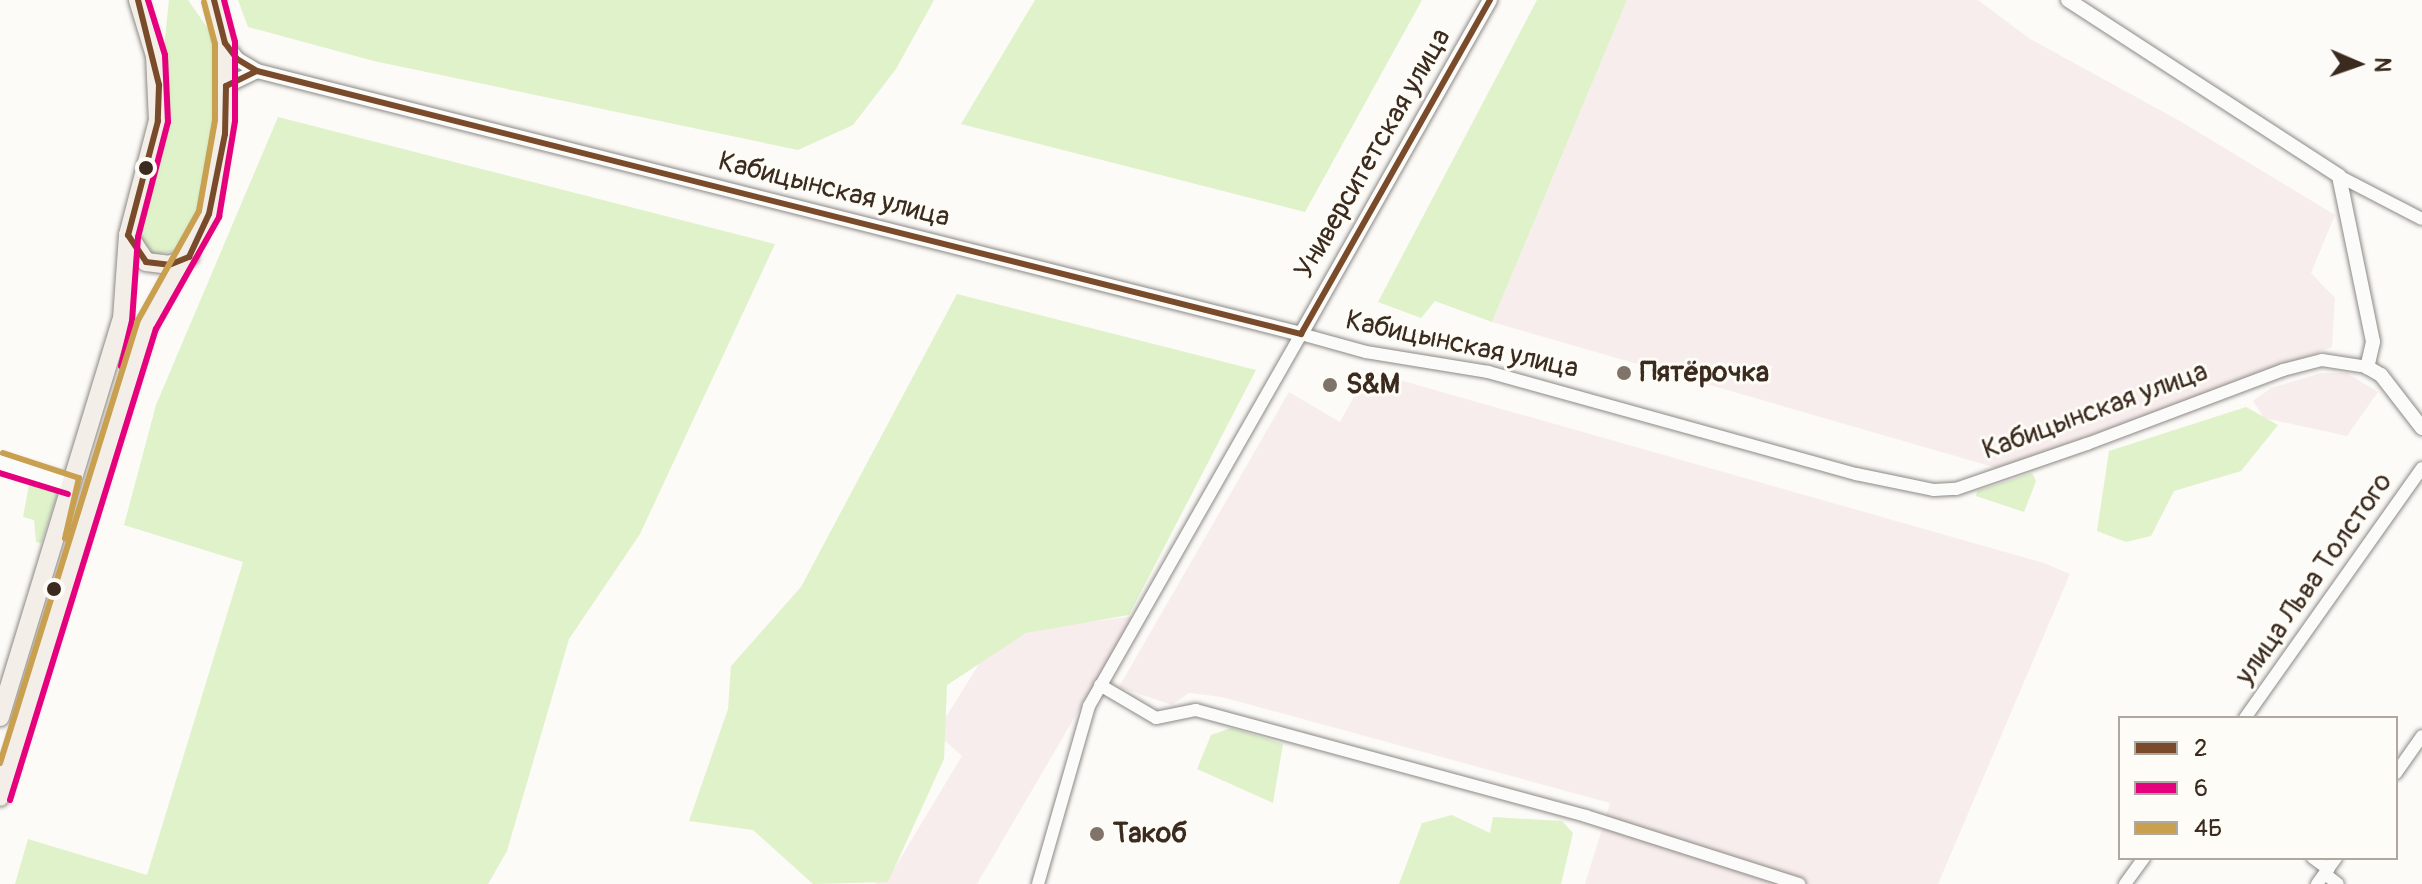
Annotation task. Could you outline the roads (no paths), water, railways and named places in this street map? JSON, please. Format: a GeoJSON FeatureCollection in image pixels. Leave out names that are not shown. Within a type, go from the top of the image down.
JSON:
{"type":"FeatureCollection","features":[{"type":"Feature","properties":{"kind":"main road"},"geometry":{"type":"LineString","coordinates":[[0,717],[122,319],[128,235],[145,183],[159,95],[155,56],[138,0]]}},
{"type":"Feature","properties":{"kind":"main road"},"geometry":{"type":"LineString","coordinates":[[0,797],[147,325],[189,257],[209,214],[225,134],[225,43],[214,0]]}},
{"type":"Feature","properties":{"kind":"main road"},"geometry":{"type":"LineString","coordinates":[[128,235],[146,262],[169,265],[189,257]]}},
{"type":"Feature","properties":{"kind":"main road"},"geometry":{"type":"LineString","coordinates":[[0,463],[95,492]]}},
{"type":"Feature","properties":{"kind":"street","name":"Университетская улица"},"geometry":{"type":"LineString","coordinates":[[1301,334],[1490,0]]}},
{"type":"Feature","properties":{"kind":"street"},"geometry":{"type":"LineString","coordinates":[[2068,0],[2323,160],[2339,176],[2422,219]]}},
{"type":"Feature","properties":{"kind":"street"},"geometry":{"type":"LineString","coordinates":[[225,43],[237,59],[257,71]]}},
{"type":"Feature","properties":{"kind":"street"},"geometry":{"type":"LineString","coordinates":[[226,86],[257,71]]}},
{"type":"Feature","properties":{"kind":"street","name":"Кабицынская улица"},"geometry":{"type":"LineString","coordinates":[[257,71],[1366,352],[1488,372],[1856,474],[1934,490],[1956,489],[2087,444],[2283,370],[2322,360],[2367,367]]}},
{"type":"Feature","properties":{"kind":"street"},"geometry":{"type":"LineString","coordinates":[[2339,176],[2373,342],[2367,367],[2393,389],[2422,428]]}},
{"type":"Feature","properties":{"kind":"street"},"geometry":{"type":"LineString","coordinates":[[1038,884],[1100,685],[1301,334]]}},
{"type":"Feature","properties":{"kind":"street","name":"улица Льва Толстого"},"geometry":{"type":"LineString","coordinates":[[2246,716],[2422,468]]}},
{"type":"Feature","properties":{"kind":"street"},"geometry":{"type":"LineString","coordinates":[[1100,685],[1156,718],[1196,710],[1586,816],[1799,884]]}},
{"type":"Feature","properties":{"kind":"street"},"geometry":{"type":"LineString","coordinates":[[2398,770],[2422,736]]}},
{"type":"Feature","properties":{"kind":"street"},"geometry":{"type":"LineString","coordinates":[[2125,884],[2143,860]]}},
{"type":"Feature","properties":{"kind":"street"},"geometry":{"type":"LineString","coordinates":[[2326,871],[2338,884]]}},
{"type":"Feature","properties":{"kind":"place","name":"Пятёрочка"},"geometry":{"type":"Point","coordinates":[1624,373]}},
{"type":"Feature","properties":{"kind":"place","name":"S&M"},"geometry":{"type":"Point","coordinates":[1330,385]}},
{"type":"Feature","properties":{"kind":"place","name":"Такоб"},"geometry":{"type":"Point","coordinates":[1097,834]}}]}
